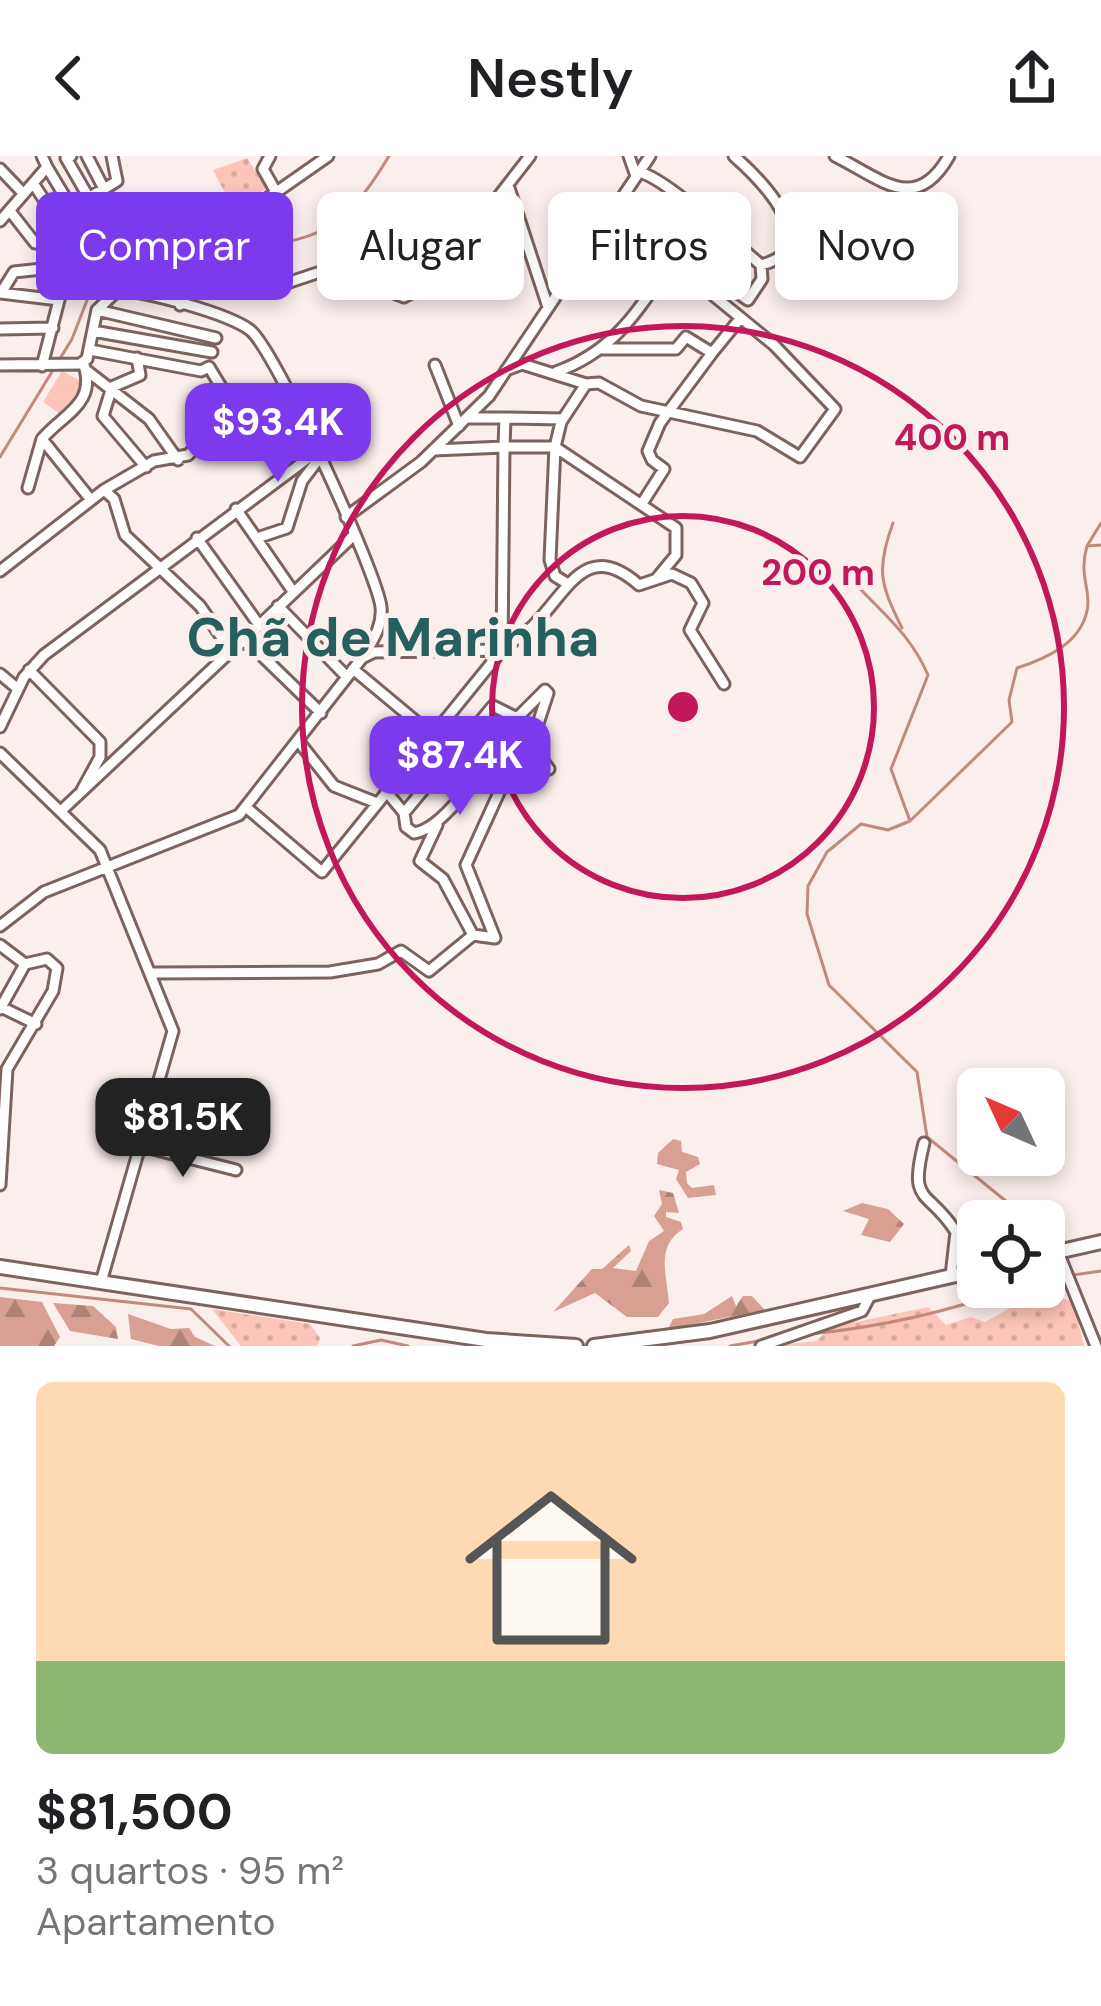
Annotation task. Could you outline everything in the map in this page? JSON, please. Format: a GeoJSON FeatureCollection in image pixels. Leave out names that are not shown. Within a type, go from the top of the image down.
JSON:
{"type":"FeatureCollection","features":[{"type":"Feature","properties":{"kind":"main road"},"geometry":{"type":"LineString","coordinates":[[1065,1251],[1101,1243]]}},
{"type":"Feature","properties":{"kind":"main road"},"geometry":{"type":"LineString","coordinates":[[0,1267],[486,1340],[576,1346]]}},
{"type":"Feature","properties":{"kind":"main road"},"geometry":{"type":"LineString","coordinates":[[594,1346],[667,1342],[957,1275]]}},
{"type":"Feature","properties":{"kind":"street"},"geometry":{"type":"LineString","coordinates":[[87,156],[104,189]]}},
{"type":"Feature","properties":{"kind":"street"},"geometry":{"type":"LineString","coordinates":[[99,192],[117,181],[112,156]]}},
{"type":"Feature","properties":{"kind":"street"},"geometry":{"type":"LineString","coordinates":[[270,156],[263,169],[276,192],[328,156]]}},
{"type":"Feature","properties":{"kind":"street"},"geometry":{"type":"LineString","coordinates":[[293,280],[340,272],[404,297],[432,282],[530,156]]}},
{"type":"Feature","properties":{"kind":"street"},"geometry":{"type":"LineString","coordinates":[[629,156],[637,174],[671,187],[688,208],[761,265],[762,279],[751,296]]}},
{"type":"Feature","properties":{"kind":"street"},"geometry":{"type":"LineString","coordinates":[[625,192],[650,156]]}},
{"type":"Feature","properties":{"kind":"street"},"geometry":{"type":"LineString","coordinates":[[734,156],[775,191],[790,227],[789,240],[777,257],[761,265]]}},
{"type":"Feature","properties":{"kind":"street"},"geometry":{"type":"LineString","coordinates":[[836,156],[915,191],[930,183],[949,156]]}},
{"type":"Feature","properties":{"kind":"street"},"geometry":{"type":"LineString","coordinates":[[67,157],[86,192]]}},
{"type":"Feature","properties":{"kind":"street"},"geometry":{"type":"LineString","coordinates":[[0,221],[33,183],[45,161]]}},
{"type":"Feature","properties":{"kind":"street"},"geometry":{"type":"LineString","coordinates":[[45,161],[63,192]]}},
{"type":"Feature","properties":{"kind":"street"},"geometry":{"type":"LineString","coordinates":[[0,169],[23,194]]}},
{"type":"Feature","properties":{"kind":"street"},"geometry":{"type":"LineString","coordinates":[[33,183],[39,192]]}},
{"type":"Feature","properties":{"kind":"street"},"geometry":{"type":"LineString","coordinates":[[508,185],[548,307]]}},
{"type":"Feature","properties":{"kind":"street"},"geometry":{"type":"LineString","coordinates":[[10,212],[35,243]]}},
{"type":"Feature","properties":{"kind":"street"},"geometry":{"type":"LineString","coordinates":[[36,270],[14,272],[0,293],[59,301],[44,366]]}},
{"type":"Feature","properties":{"kind":"street"},"geometry":{"type":"LineString","coordinates":[[0,926],[44,892],[247,808],[362,658],[379,630],[381,610],[354,535],[263,344],[249,329],[221,318],[126,291],[110,295],[98,310],[85,366],[88,385],[75,412],[42,439],[28,488]]}},
{"type":"Feature","properties":{"kind":"street"},"geometry":{"type":"LineString","coordinates":[[181,305],[184,300]]}},
{"type":"Feature","properties":{"kind":"street"},"geometry":{"type":"LineString","coordinates":[[346,517],[464,422],[553,300]]}},
{"type":"Feature","properties":{"kind":"street"},"geometry":{"type":"LineString","coordinates":[[556,372],[603,349],[624,332],[646,300]]}},
{"type":"Feature","properties":{"kind":"street"},"geometry":{"type":"LineString","coordinates":[[506,370],[522,364],[586,384],[599,383],[641,406],[757,431],[800,457],[836,409],[774,345],[718,300]]}},
{"type":"Feature","properties":{"kind":"street"},"geometry":{"type":"LineString","coordinates":[[98,310],[216,338]]}},
{"type":"Feature","properties":{"kind":"street"},"geometry":{"type":"LineString","coordinates":[[0,571],[104,490],[146,467],[178,460],[226,416],[229,400],[209,367],[221,318]]}},
{"type":"Feature","properties":{"kind":"street"},"geometry":{"type":"LineString","coordinates":[[643,502],[664,469],[648,451],[667,413],[739,320]]}},
{"type":"Feature","properties":{"kind":"street"},"geometry":{"type":"LineString","coordinates":[[0,329],[53,328]]}},
{"type":"Feature","properties":{"kind":"street"},"geometry":{"type":"LineString","coordinates":[[93,331],[212,352]]}},
{"type":"Feature","properties":{"kind":"street"},"geometry":{"type":"LineString","coordinates":[[603,349],[676,349],[686,338],[712,353]]}},
{"type":"Feature","properties":{"kind":"street"},"geometry":{"type":"LineString","coordinates":[[90,350],[201,371],[209,367]]}},
{"type":"Feature","properties":{"kind":"street"},"geometry":{"type":"LineString","coordinates":[[112,386],[136,381],[137,358]]}},
{"type":"Feature","properties":{"kind":"street"},"geometry":{"type":"LineString","coordinates":[[0,365],[85,366],[149,419],[178,460]]}},
{"type":"Feature","properties":{"kind":"street"},"geometry":{"type":"LineString","coordinates":[[435,365],[464,422]]}},
{"type":"Feature","properties":{"kind":"street"},"geometry":{"type":"LineString","coordinates":[[568,584],[555,576],[550,560],[555,447],[563,419],[586,384]]}},
{"type":"Feature","properties":{"kind":"street"},"geometry":{"type":"LineString","coordinates":[[112,386],[104,416],[107,427],[146,467]]}},
{"type":"Feature","properties":{"kind":"street"},"geometry":{"type":"LineString","coordinates":[[502,650],[505,418]]}},
{"type":"Feature","properties":{"kind":"street"},"geometry":{"type":"LineString","coordinates":[[464,422],[563,419]]}},
{"type":"Feature","properties":{"kind":"street"},"geometry":{"type":"LineString","coordinates":[[42,439],[91,500]]}},
{"type":"Feature","properties":{"kind":"street"},"geometry":{"type":"LineString","coordinates":[[434,450],[555,447],[586,473],[643,502],[676,528],[676,555],[657,578]]}},
{"type":"Feature","properties":{"kind":"street"},"geometry":{"type":"LineString","coordinates":[[0,728],[29,670],[160,564],[317,456]]}},
{"type":"Feature","properties":{"kind":"street"},"geometry":{"type":"LineString","coordinates":[[257,538],[287,528],[302,481],[317,456]]}},
{"type":"Feature","properties":{"kind":"street"},"geometry":{"type":"LineString","coordinates":[[104,490],[114,500],[125,535],[200,606],[230,651]]}},
{"type":"Feature","properties":{"kind":"street"},"geometry":{"type":"LineString","coordinates":[[236,509],[292,590]]}},
{"type":"Feature","properties":{"kind":"street"},"geometry":{"type":"LineString","coordinates":[[62,810],[354,535]]}},
{"type":"Feature","properties":{"kind":"street"},"geometry":{"type":"LineString","coordinates":[[196,538],[260,625]]}},
{"type":"Feature","properties":{"kind":"street"},"geometry":{"type":"LineString","coordinates":[[247,808],[322,872],[502,650],[533,626],[568,584],[603,564],[624,572],[639,585],[672,574],[691,583],[703,603],[690,630],[724,684]]}},
{"type":"Feature","properties":{"kind":"street"},"geometry":{"type":"LineString","coordinates":[[278,606],[350,673],[431,734]]}},
{"type":"Feature","properties":{"kind":"street"},"geometry":{"type":"LineString","coordinates":[[243,641],[321,713]]}},
{"type":"Feature","properties":{"kind":"street"},"geometry":{"type":"LineString","coordinates":[[362,658],[386,651],[470,654],[502,650]]}},
{"type":"Feature","properties":{"kind":"street"},"geometry":{"type":"LineString","coordinates":[[470,654],[483,660],[484,671]]}},
{"type":"Feature","properties":{"kind":"street"},"geometry":{"type":"LineString","coordinates":[[29,670],[100,742],[100,757],[80,795]]}},
{"type":"Feature","properties":{"kind":"street"},"geometry":{"type":"LineString","coordinates":[[0,674],[18,689]]}},
{"type":"Feature","properties":{"kind":"street"},"geometry":{"type":"LineString","coordinates":[[153,973],[330,972],[378,964],[400,951],[429,971],[473,935],[495,938],[466,866],[476,835],[502,786],[549,769],[531,745],[548,693],[544,690],[440,820],[420,861],[443,878],[473,935]]}},
{"type":"Feature","properties":{"kind":"street"},"geometry":{"type":"LineString","coordinates":[[404,813],[493,706],[517,718]]}},
{"type":"Feature","properties":{"kind":"street"},"geometry":{"type":"LineString","coordinates":[[299,742],[334,786],[377,803]]}},
{"type":"Feature","properties":{"kind":"street"},"geometry":{"type":"LineString","coordinates":[[0,753],[62,810],[108,864],[173,1031],[101,1282]]}},
{"type":"Feature","properties":{"kind":"street"},"geometry":{"type":"LineString","coordinates":[[386,791],[404,813],[406,827],[414,832],[440,820]]}},
{"type":"Feature","properties":{"kind":"street"},"geometry":{"type":"LineString","coordinates":[[0,945],[25,964]]}},
{"type":"Feature","properties":{"kind":"street"},"geometry":{"type":"LineString","coordinates":[[0,1185],[7,1070],[20,1040],[36,1024],[60,976],[47,959],[25,964],[1,1008],[36,1024]]}},
{"type":"Feature","properties":{"kind":"street"},"geometry":{"type":"LineString","coordinates":[[925,1143],[915,1172],[926,1202],[956,1232],[951,1276]]}},
{"type":"Feature","properties":{"kind":"street"},"geometry":{"type":"LineString","coordinates":[[141,1147],[236,1170]]}},
{"type":"Feature","properties":{"kind":"street"},"geometry":{"type":"LineString","coordinates":[[1065,1270],[1096,1346]]}},
{"type":"Feature","properties":{"kind":"street"},"geometry":{"type":"LineString","coordinates":[[761,1346],[862,1311],[871,1294]]}},
{"type":"Feature","properties":{"kind":"shaded area"},"geometry":{"type":"Polygon","coordinates":[[[247,158],[266,188],[225,192],[213,170],[247,158]]]}},
{"type":"Feature","properties":{"kind":"shaded area"},"geometry":{"type":"Polygon","coordinates":[[[62,371],[83,382],[63,416],[43,402],[62,371]]]}},
{"type":"Feature","properties":{"kind":"shaded area"},"geometry":{"type":"Polygon","coordinates":[[[1065,1299],[1073,1301],[1084,1346],[771,1346],[816,1341],[839,1321],[856,1322],[928,1307],[946,1325],[971,1317],[985,1322],[1010,1308],[1065,1308],[1065,1299]]]}},
{"type":"Feature","properties":{"kind":"shaded area"},"geometry":{"type":"Polygon","coordinates":[[[212,1309],[310,1324],[320,1338],[317,1346],[241,1346],[212,1309]]]}},
{"type":"Feature","properties":{"kind":"green space"},"geometry":{"type":"Polygon","coordinates":[[[673,1139],[681,1141],[682,1152],[698,1157],[700,1164],[686,1172],[687,1183],[692,1188],[714,1185],[716,1195],[688,1198],[676,1179],[679,1170],[657,1164],[658,1153],[673,1139]]]}},
{"type":"Feature","properties":{"kind":"green space"},"geometry":{"type":"Polygon","coordinates":[[[659,1190],[673,1193],[679,1213],[666,1212],[666,1217],[681,1222],[683,1229],[666,1252],[669,1303],[658,1317],[627,1317],[595,1293],[553,1312],[592,1269],[602,1269],[629,1245],[631,1251],[613,1268],[636,1271],[649,1241],[664,1231],[654,1216],[662,1204],[659,1190]]]}},
{"type":"Feature","properties":{"kind":"green space"},"geometry":{"type":"Polygon","coordinates":[[[862,1203],[888,1209],[904,1224],[890,1242],[861,1235],[869,1219],[843,1211],[862,1203]]]}},
{"type":"Feature","properties":{"kind":"green space"},"geometry":{"type":"Polygon","coordinates":[[[732,1296],[736,1306],[743,1296],[752,1296],[765,1310],[668,1329],[673,1319],[704,1314],[732,1296]]]}},
{"type":"Feature","properties":{"kind":"green space"},"geometry":{"type":"Polygon","coordinates":[[[0,1297],[42,1302],[60,1337],[54,1346],[0,1346],[0,1297]]]}},
{"type":"Feature","properties":{"kind":"green space"},"geometry":{"type":"Polygon","coordinates":[[[53,1303],[93,1306],[116,1327],[118,1339],[70,1331],[53,1303]]]}},
{"type":"Feature","properties":{"kind":"green space"},"geometry":{"type":"Polygon","coordinates":[[[128,1314],[171,1329],[189,1328],[195,1337],[215,1346],[159,1346],[131,1339],[128,1314]]]}},
{"type":"Feature","properties":{"kind":"waterway"},"geometry":{"type":"LineString","coordinates":[[293,240],[317,232],[353,207],[389,156]]}},
{"type":"Feature","properties":{"kind":"waterway"},"geometry":{"type":"LineString","coordinates":[[0,457],[72,339],[87,300]]}},
{"type":"Feature","properties":{"kind":"waterway"},"geometry":{"type":"LineString","coordinates":[[893,523],[883,576],[902,628]]}},
{"type":"Feature","properties":{"kind":"waterway"},"geometry":{"type":"LineString","coordinates":[[1087,546],[1101,523]]}},
{"type":"Feature","properties":{"kind":"waterway"},"geometry":{"type":"LineString","coordinates":[[1005,1200],[927,1137],[917,1072],[829,985],[807,914],[808,886],[827,852],[861,824],[888,830],[910,821],[1012,722],[1009,700],[1017,668],[1050,655],[1077,633],[1088,603],[1087,546],[1101,545]]}},
{"type":"Feature","properties":{"kind":"waterway"},"geometry":{"type":"LineString","coordinates":[[845,572],[901,632],[928,675],[891,769],[910,821]]}},
{"type":"Feature","properties":{"kind":"waterway"},"geometry":{"type":"LineString","coordinates":[[1073,1275],[1101,1271]]}},
{"type":"Feature","properties":{"kind":"waterway"},"geometry":{"type":"LineString","coordinates":[[0,1288],[191,1309],[229,1346]]}},
{"type":"Feature","properties":{"kind":"waterway"},"geometry":{"type":"LineString","coordinates":[[809,1334],[957,1306]]}},
{"type":"Feature","properties":{"kind":"waterway"},"geometry":{"type":"LineString","coordinates":[[730,1346],[770,1339]]}},
{"type":"Feature","properties":{"kind":"waterway"},"geometry":{"type":"LineString","coordinates":[[353,1346],[381,1340],[408,1346]]}},
{"type":"Feature","properties":{"kind":"district","name":"Chã de Marinha"},"geometry":{"type":"Point","coordinates":[393,637]}}]}
